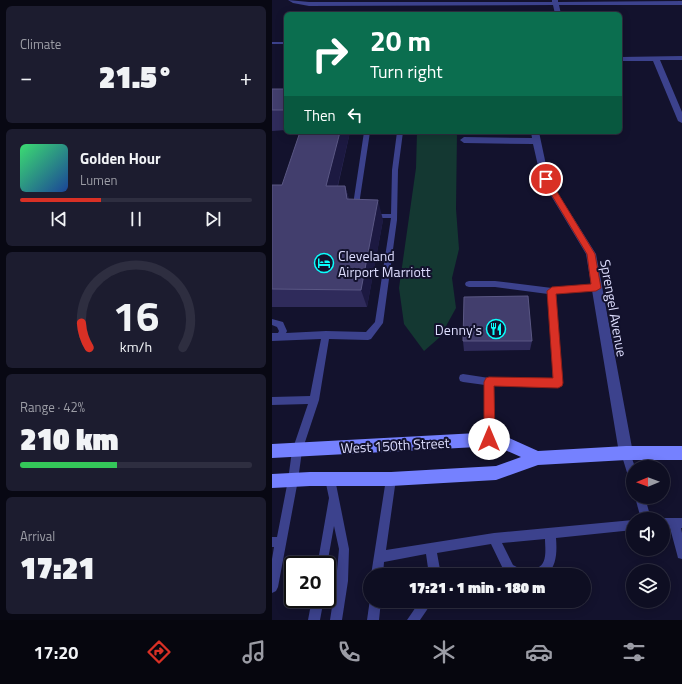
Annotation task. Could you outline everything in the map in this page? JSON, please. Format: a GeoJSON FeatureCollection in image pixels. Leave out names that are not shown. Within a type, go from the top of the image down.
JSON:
{"type":"FeatureCollection","features":[{"type":"Feature","properties":{"kind":"main road","name":"West 150th Street"},"geometry":{"type":"LineString","coordinates":[[272,451],[297,451],[496,439],[538,458]]}},
{"type":"Feature","properties":{"kind":"main road","name":"West 150th Street"},"geometry":{"type":"LineString","coordinates":[[272,481],[391,479],[496,473],[538,458],[626,453],[682,453]]}},
{"type":"Feature","properties":{"kind":"street"},"geometry":{"type":"LineString","coordinates":[[291,0],[309,4],[555,2],[682,3]]}},
{"type":"Feature","properties":{"kind":"street"},"geometry":{"type":"LineString","coordinates":[[555,2],[558,12]]}},
{"type":"Feature","properties":{"kind":"street"},"geometry":{"type":"LineString","coordinates":[[655,58],[682,121]]}},
{"type":"Feature","properties":{"kind":"street"},"geometry":{"type":"LineString","coordinates":[[622,59],[682,58]]}},
{"type":"Feature","properties":{"kind":"street"},"geometry":{"type":"LineString","coordinates":[[464,140],[536,137]]}},
{"type":"Feature","properties":{"kind":"street","name":"Sprengel Avenue"},"geometry":{"type":"LineString","coordinates":[[536,137],[546,179],[591,254],[626,453]]}},
{"type":"Feature","properties":{"kind":"lane"},"geometry":{"type":"LineString","coordinates":[[272,43],[284,43]]}},
{"type":"Feature","properties":{"kind":"lane"},"geometry":{"type":"LineString","coordinates":[[367,134],[357,198],[358,212],[370,216],[393,216]]}},
{"type":"Feature","properties":{"kind":"lane"},"geometry":{"type":"LineString","coordinates":[[272,337],[326,335],[368,336],[379,323],[393,216],[395,170],[400,134]]}},
{"type":"Feature","properties":{"kind":"lane"},"geometry":{"type":"LineString","coordinates":[[469,284],[495,284],[552,291],[596,288]]}},
{"type":"Feature","properties":{"kind":"lane"},"geometry":{"type":"LineString","coordinates":[[463,378],[489,382],[558,383],[552,291]]}},
{"type":"Feature","properties":{"kind":"lane"},"geometry":{"type":"LineString","coordinates":[[272,322],[280,324],[283,331],[281,336]]}},
{"type":"Feature","properties":{"kind":"lane"},"geometry":{"type":"LineString","coordinates":[[272,587],[277,542],[293,480],[297,451],[314,400],[326,335]]}},
{"type":"Feature","properties":{"kind":"lane"},"geometry":{"type":"LineString","coordinates":[[489,382],[489,439]]}},
{"type":"Feature","properties":{"kind":"lane"},"geometry":{"type":"LineString","coordinates":[[272,401],[314,400]]}},
{"type":"Feature","properties":{"kind":"lane"},"geometry":{"type":"LineString","coordinates":[[626,453],[628,460]]}},
{"type":"Feature","properties":{"kind":"lane"},"geometry":{"type":"LineString","coordinates":[[330,479],[344,549],[342,581],[336,620]]}},
{"type":"Feature","properties":{"kind":"lane"},"geometry":{"type":"LineString","coordinates":[[378,568],[391,479]]}},
{"type":"Feature","properties":{"kind":"lane"},"geometry":{"type":"LineString","coordinates":[[324,556],[334,493]]}},
{"type":"Feature","properties":{"kind":"lane"},"geometry":{"type":"LineString","coordinates":[[678,523],[682,554]]}},
{"type":"Feature","properties":{"kind":"lane"},"geometry":{"type":"LineString","coordinates":[[379,557],[494,538],[626,526]]}},
{"type":"Feature","properties":{"kind":"lane"},"geometry":{"type":"LineString","coordinates":[[548,568],[552,554],[550,533]]}},
{"type":"Feature","properties":{"kind":"lane"},"geometry":{"type":"LineString","coordinates":[[494,538],[509,568]]}},
{"type":"Feature","properties":{"kind":"lane"},"geometry":{"type":"LineString","coordinates":[[431,548],[434,568]]}},
{"type":"Feature","properties":{"kind":"lane"},"geometry":{"type":"LineString","coordinates":[[314,620],[316,608]]}},
{"type":"Feature","properties":{"kind":"lane"},"geometry":{"type":"LineString","coordinates":[[373,620],[374,608]]}},
{"type":"Feature","properties":{"kind":"lane"},"geometry":{"type":"LineString","coordinates":[[413,620],[422,608]]}},
{"type":"Feature","properties":{"kind":"green space"},"geometry":{"type":"Polygon","coordinates":[[[417,134],[457,134],[456,209],[459,249],[452,278],[456,308],[440,337],[424,351],[404,324],[399,288],[416,168],[417,134]]]}},
{"type":"Feature","properties":{"kind":"building"},"geometry":{"type":"Polygon","coordinates":[[[272,89],[284,89],[284,110],[272,110],[272,89]]]}},
{"type":"Feature","properties":{"kind":"building","name":"Cleveland Airport Marriott"},"geometry":{"type":"Polygon","coordinates":[[[299,134],[339,134],[326,186],[345,186],[347,199],[378,200],[361,290],[272,289],[272,185],[282,185],[299,134]]]}},
{"type":"Feature","properties":{"kind":"building","name":"Denny's"},"geometry":{"type":"Polygon","coordinates":[[[528,296],[532,341],[463,341],[464,297],[528,296]]]}},
{"type":"Feature","properties":{"kind":"place","name":"Cleveland Airport Marriott"},"geometry":{"type":"Point","coordinates":[324,263]}},
{"type":"Feature","properties":{"kind":"place","name":"Denny's"},"geometry":{"type":"Point","coordinates":[496,329]}},
{"type":"Feature","properties":{"kind":"route"},"geometry":{"type":"LineString","coordinates":[[489,439],[489,382],[558,383],[552,291],[572,288],[596,288],[591,254],[546,179]]}}]}
